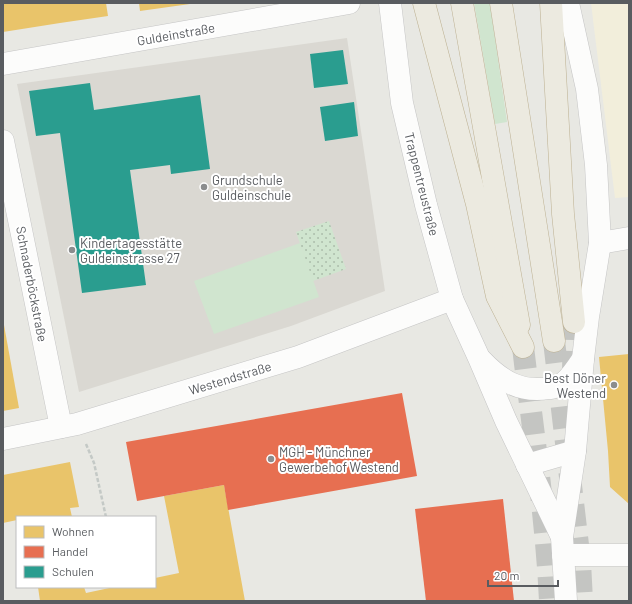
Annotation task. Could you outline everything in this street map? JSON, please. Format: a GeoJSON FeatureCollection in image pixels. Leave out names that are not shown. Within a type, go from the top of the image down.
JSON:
{"type":"FeatureCollection","features":[{"type":"Feature","properties":{"kind":"highway"},"geometry":{"type":"LineString","coordinates":[[424,3],[477,204],[497,296],[523,348],[462,3]]}},
{"type":"Feature","properties":{"kind":"highway"},"geometry":{"type":"LineString","coordinates":[[501,3],[554,341]]}},
{"type":"Feature","properties":{"kind":"highway"},"geometry":{"type":"LineString","coordinates":[[551,3],[563,214],[574,322]]}},
{"type":"Feature","properties":{"kind":"street","name":"Guldeinstraße"},"geometry":{"type":"LineString","coordinates":[[3,64],[349,3]]}},
{"type":"Feature","properties":{"kind":"street","name":"Trappentreustraße"},"geometry":{"type":"LineString","coordinates":[[390,3],[402,103],[426,205],[452,299],[562,546]]}},
{"type":"Feature","properties":{"kind":"street","name":"Trappentreustraße"},"geometry":{"type":"LineString","coordinates":[[566,601],[562,546],[575,451],[588,317],[600,243],[596,166],[587,89],[568,3]]}},
{"type":"Feature","properties":{"kind":"street","name":"Schnaderböckstraße"},"geometry":{"type":"LineString","coordinates":[[3,140],[61,427]]}},
{"type":"Feature","properties":{"kind":"street"},"geometry":{"type":"LineString","coordinates":[[600,243],[629,238]]}},
{"type":"Feature","properties":{"kind":"street","name":"Westendstraße"},"geometry":{"type":"LineString","coordinates":[[3,439],[77,424],[298,357],[452,299]]}},
{"type":"Feature","properties":{"kind":"street","name":"Trappentreustraße"},"geometry":{"type":"LineString","coordinates":[[479,358],[493,372],[509,383],[525,389],[540,390],[558,386],[563,383],[568,379],[583,359]]}},
{"type":"Feature","properties":{"kind":"street"},"geometry":{"type":"LineString","coordinates":[[527,465],[575,451]]}},
{"type":"Feature","properties":{"kind":"street"},"geometry":{"type":"LineString","coordinates":[[562,546],[629,555]]}},
{"type":"Feature","properties":{"kind":"path"},"geometry":{"type":"LineString","coordinates":[[94,463],[106,516]]}},
{"type":"Feature","properties":{"kind":"shaded area"},"geometry":{"type":"Polygon","coordinates":[[[591,3],[629,3],[629,197],[615,198],[591,3]]]}},
{"type":"Feature","properties":{"kind":"shaded area","name":"Grundschule Guldeinschule"},"geometry":{"type":"Polygon","coordinates":[[[347,38],[385,291],[291,326],[79,392],[17,84],[347,38]]]}},
{"type":"Feature","properties":{"kind":"green space"},"geometry":{"type":"Polygon","coordinates":[[[474,3],[490,3],[507,122],[495,124],[474,3]]]}},
{"type":"Feature","properties":{"kind":"green space"},"geometry":{"type":"Polygon","coordinates":[[[329,221],[346,269],[313,281],[296,232],[329,221]]]}},
{"type":"Feature","properties":{"kind":"green space"},"geometry":{"type":"Polygon","coordinates":[[[300,243],[319,297],[214,334],[194,281],[300,243]]]}},
{"type":"Feature","properties":{"kind":"building: Wohnen"},"geometry":{"type":"Polygon","coordinates":[[[3,3],[106,3],[108,16],[3,32],[3,3]]]}},
{"type":"Feature","properties":{"kind":"building: Wohnen"},"geometry":{"type":"Polygon","coordinates":[[[139,3],[190,3],[190,4],[140,11],[139,3]]]}},
{"type":"Feature","properties":{"kind":"building: Wohnen"},"geometry":{"type":"Polygon","coordinates":[[[3,325],[19,408],[3,411],[3,325]]]}},
{"type":"Feature","properties":{"kind":"building: Wohnen"},"geometry":{"type":"Polygon","coordinates":[[[629,354],[629,504],[610,487],[599,357],[629,354]]]}},
{"type":"Feature","properties":{"kind":"building: Wohnen"},"geometry":{"type":"Polygon","coordinates":[[[70,462],[79,507],[70,508],[72,516],[16,516],[16,520],[3,523],[3,475],[70,462]]]}},
{"type":"Feature","properties":{"kind":"building: Wohnen"},"geometry":{"type":"Polygon","coordinates":[[[224,485],[245,601],[40,601],[38,588],[84,588],[86,593],[109,588],[156,588],[156,578],[179,573],[164,496],[224,485]]]}},
{"type":"Feature","properties":{"kind":"building: Handel","name":"MGH - Münchner Gewerbehof Westend"},"geometry":{"type":"Polygon","coordinates":[[[402,393],[417,476],[228,510],[224,485],[137,501],[126,442],[402,393]]]}},
{"type":"Feature","properties":{"kind":"building: Handel","name":"MGH - Münchner Gewerbehof Westend"},"geometry":{"type":"Polygon","coordinates":[[[503,499],[514,601],[426,601],[415,509],[503,499]]]}},
{"type":"Feature","properties":{"kind":"building: Schulen"},"geometry":{"type":"Polygon","coordinates":[[[343,50],[348,84],[314,88],[310,54],[343,50]]]}},
{"type":"Feature","properties":{"kind":"building: Schulen"},"geometry":{"type":"Polygon","coordinates":[[[90,83],[94,110],[200,95],[210,169],[171,174],[170,165],[130,170],[146,285],[82,293],[60,133],[36,136],[29,91],[90,83]]]}},
{"type":"Feature","properties":{"kind":"building: Schulen"},"geometry":{"type":"Polygon","coordinates":[[[354,102],[358,136],[325,141],[320,107],[354,102]]]}},
{"type":"Feature","properties":{"kind":"tunnel"},"geometry":{"type":"LineString","coordinates":[[573,373],[574,322]]}},
{"type":"Feature","properties":{"kind":"tunnel"},"geometry":{"type":"LineString","coordinates":[[554,341],[580,562],[582,601]]}},
{"type":"Feature","properties":{"kind":"tunnel"},"geometry":{"type":"LineString","coordinates":[[523,347],[542,506],[550,601]]}},
{"type":"Feature","properties":{"kind":"place","name":"Grundschule Guldeinschule"},"geometry":{"type":"Point","coordinates":[204,187]}},
{"type":"Feature","properties":{"kind":"place","name":"Kindertagesstätte Guldeinstrasse 27"},"geometry":{"type":"Point","coordinates":[72,250]}},
{"type":"Feature","properties":{"kind":"place","name":"Best Döner Westend"},"geometry":{"type":"Point","coordinates":[614,385]}},
{"type":"Feature","properties":{"kind":"place","name":"MGH - Münchner Gewerbehof Westend"},"geometry":{"type":"Point","coordinates":[271,459]}}]}
